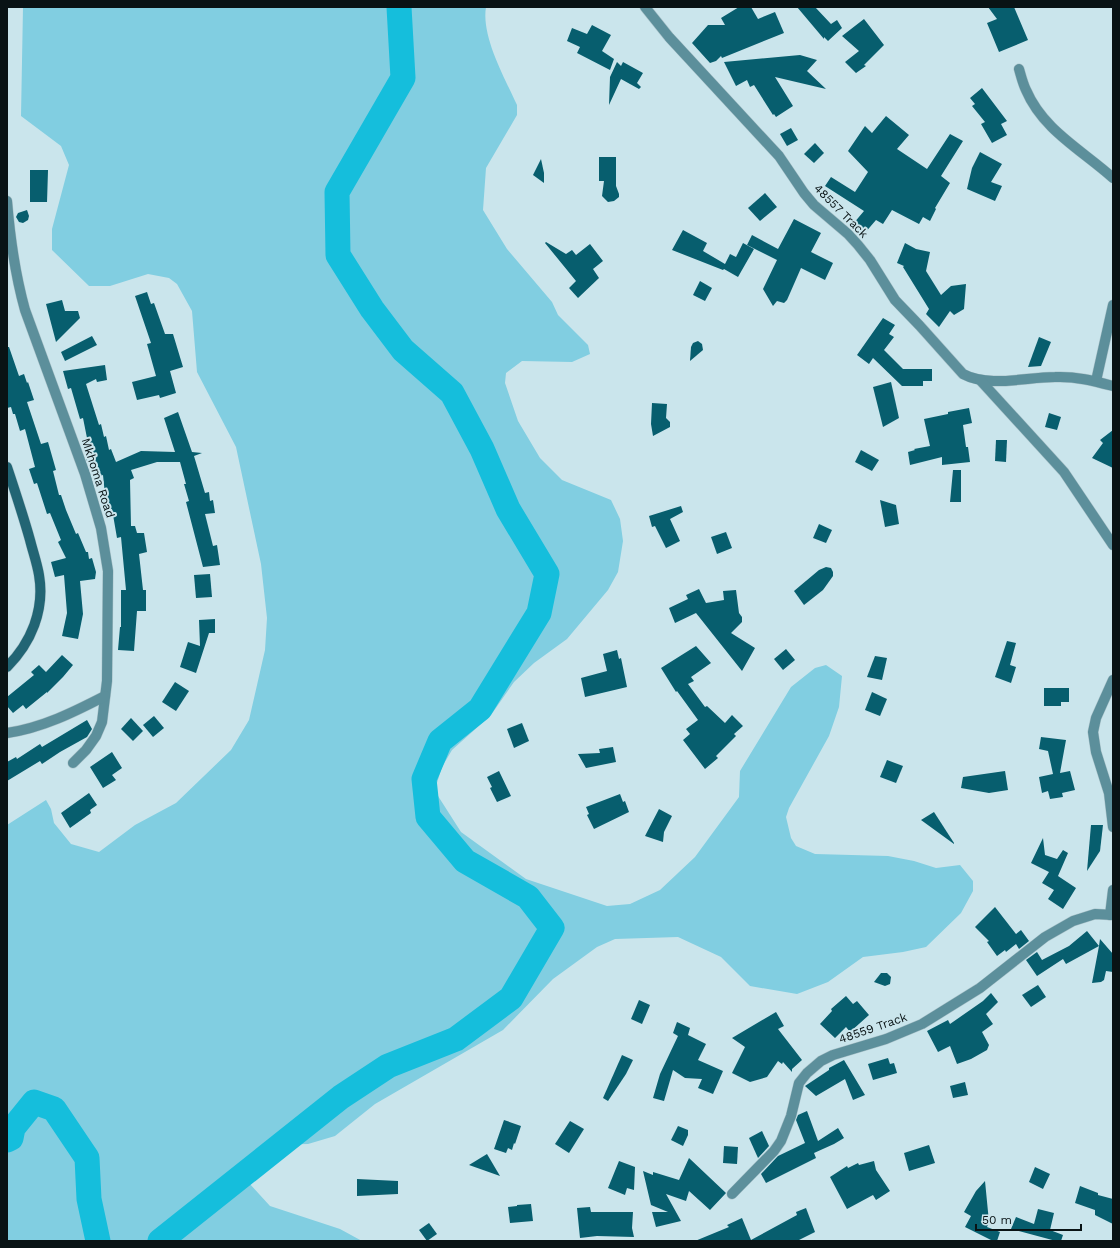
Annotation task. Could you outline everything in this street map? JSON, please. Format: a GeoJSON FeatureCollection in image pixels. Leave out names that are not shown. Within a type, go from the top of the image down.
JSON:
{"type":"FeatureCollection","features":[{"type":"Feature","properties":{"kind":"street","name":"48557 Track"},"geometry":{"type":"LineString","coordinates":[[645,7],[669,37],[779,156],[814,205],[848,234],[858,245],[870,260],[887,289],[900,306],[963,374],[970,378],[995,381],[1076,377],[1113,386]]}},
{"type":"Feature","properties":{"kind":"street"},"geometry":{"type":"LineString","coordinates":[[1019,69],[1026,91],[1043,118],[1059,135],[1113,178]]}},
{"type":"Feature","properties":{"kind":"street","name":"Mkhoma Road"},"geometry":{"type":"LineString","coordinates":[[7,201],[18,286],[25,310],[85,474],[101,528],[106,552],[109,589],[107,681],[102,722],[96,736],[86,750],[73,763]]}},
{"type":"Feature","properties":{"kind":"street"},"geometry":{"type":"LineString","coordinates":[[1096,381],[1113,305]]}},
{"type":"Feature","properties":{"kind":"street"},"geometry":{"type":"LineString","coordinates":[[980,380],[1064,472],[1113,545]]}},
{"type":"Feature","properties":{"kind":"street"},"geometry":{"type":"LineString","coordinates":[[7,467],[22,509],[39,577],[40,591],[39,606],[31,633],[20,652],[7,667]]}},
{"type":"Feature","properties":{"kind":"street"},"geometry":{"type":"LineString","coordinates":[[1113,680],[1096,718],[1093,732],[1096,752],[1109,793],[1113,827]]}},
{"type":"Feature","properties":{"kind":"street"},"geometry":{"type":"LineString","coordinates":[[7,733],[37,726],[68,714],[105,696]]}},
{"type":"Feature","properties":{"kind":"street"},"geometry":{"type":"LineString","coordinates":[[1112,915],[1113,890]]}},
{"type":"Feature","properties":{"kind":"street","name":"48559 Track"},"geometry":{"type":"LineString","coordinates":[[732,1194],[781,1141],[791,1116],[800,1083],[807,1073],[821,1061],[833,1055],[886,1039],[922,1024],[980,988],[1045,937],[1060,928],[1073,921],[1095,914],[1112,915]]}},
{"type":"Feature","properties":{"kind":"shaded area"},"geometry":{"type":"Polygon","coordinates":[[[23,7],[486,7],[485,19],[490,44],[517,105],[517,115],[486,168],[483,210],[507,249],[552,302],[558,315],[588,345],[590,354],[572,362],[522,361],[506,373],[505,383],[518,421],[540,458],[562,480],[611,500],[620,519],[623,541],[618,572],[608,590],[567,639],[534,663],[514,682],[491,715],[452,750],[442,767],[436,786],[438,796],[461,832],[526,879],[607,906],[630,904],[660,890],[695,857],[739,797],[740,771],[791,687],[815,668],[826,665],[842,676],[839,707],[829,736],[789,808],[786,817],[791,838],[796,846],[815,854],[888,856],[914,861],[936,868],[960,865],[973,881],[973,891],[961,913],[926,947],[903,952],[863,957],[828,982],[797,994],[750,986],[721,957],[678,937],[615,939],[597,947],[553,979],[503,1030],[375,1104],[335,1136],[308,1144],[268,1145],[246,1160],[249,1183],[270,1206],[340,1229],[362,1241],[7,1241],[7,825],[46,800],[51,809],[54,823],[71,844],[99,852],[135,825],[176,803],[231,750],[249,720],[265,650],[267,618],[261,564],[236,447],[197,372],[192,311],[177,284],[169,278],[148,274],[110,286],[89,286],[52,250],[52,229],[69,165],[61,146],[21,116],[23,7]]]}},
{"type":"Feature","properties":{"kind":"building"},"geometry":{"type":"Polygon","coordinates":[[[739,7],[751,7],[758,19],[775,12],[784,33],[722,58],[721,56],[716,61],[710,63],[692,43],[708,25],[725,25],[721,18],[739,7]]]}},
{"type":"Feature","properties":{"kind":"building"},"geometry":{"type":"Polygon","coordinates":[[[797,7],[815,7],[831,24],[837,20],[842,28],[828,41],[824,37],[824,39],[797,7]]]}},
{"type":"Feature","properties":{"kind":"building"},"geometry":{"type":"Polygon","coordinates":[[[988,7],[1014,7],[1028,40],[999,52],[987,23],[997,19],[988,7]]]}},
{"type":"Feature","properties":{"kind":"building"},"geometry":{"type":"Polygon","coordinates":[[[864,19],[884,45],[864,65],[866,66],[856,73],[845,62],[859,51],[842,36],[864,19]]]}},
{"type":"Feature","properties":{"kind":"building"},"geometry":{"type":"Polygon","coordinates":[[[592,25],[611,35],[602,51],[614,59],[610,70],[577,53],[580,47],[567,41],[572,28],[587,34],[592,25]]]}},
{"type":"Feature","properties":{"kind":"building"},"geometry":{"type":"Polygon","coordinates":[[[800,55],[817,60],[807,71],[826,89],[775,77],[793,106],[776,117],[774,114],[773,115],[754,85],[750,87],[747,80],[736,86],[724,62],[800,55]]]}},
{"type":"Feature","properties":{"kind":"building"},"geometry":{"type":"Polygon","coordinates":[[[617,62],[621,66],[623,62],[643,73],[637,83],[641,87],[639,89],[621,79],[609,105],[610,77],[617,62]]]}},
{"type":"Feature","properties":{"kind":"building"},"geometry":{"type":"Polygon","coordinates":[[[982,88],[1007,121],[1001,124],[1007,135],[992,143],[981,124],[985,122],[972,106],[975,104],[970,98],[982,88]]]}},
{"type":"Feature","properties":{"kind":"building"},"geometry":{"type":"Polygon","coordinates":[[[886,116],[909,135],[897,149],[927,169],[950,134],[963,141],[941,176],[950,183],[935,208],[936,209],[930,221],[923,217],[919,224],[892,210],[883,224],[876,220],[864,234],[853,224],[864,211],[825,186],[831,177],[855,192],[868,172],[848,151],[865,126],[872,133],[886,116]]]}},
{"type":"Feature","properties":{"kind":"building"},"geometry":{"type":"Polygon","coordinates":[[[791,128],[798,140],[787,146],[780,134],[791,128]]]}},
{"type":"Feature","properties":{"kind":"building"},"geometry":{"type":"Polygon","coordinates":[[[815,143],[824,153],[814,163],[804,154],[815,143]]]}},
{"type":"Feature","properties":{"kind":"building"},"geometry":{"type":"Polygon","coordinates":[[[980,152],[1002,164],[991,182],[1002,186],[995,201],[967,189],[972,168],[980,152]]]}},
{"type":"Feature","properties":{"kind":"building"},"geometry":{"type":"Polygon","coordinates":[[[599,157],[616,157],[616,186],[619,197],[614,201],[608,202],[602,196],[604,181],[599,181],[599,157]]]}},
{"type":"Feature","properties":{"kind":"building"},"geometry":{"type":"Polygon","coordinates":[[[541,159],[544,173],[544,183],[533,175],[541,159]]]}},
{"type":"Feature","properties":{"kind":"building"},"geometry":{"type":"Polygon","coordinates":[[[30,170],[48,170],[47,202],[30,202],[30,170]]]}},
{"type":"Feature","properties":{"kind":"building"},"geometry":{"type":"Polygon","coordinates":[[[765,193],[777,207],[760,221],[748,208],[765,193]]]}},
{"type":"Feature","properties":{"kind":"building"},"geometry":{"type":"Polygon","coordinates":[[[27,210],[29,216],[28,220],[23,223],[19,222],[16,217],[18,213],[27,210]]]}},
{"type":"Feature","properties":{"kind":"building"},"geometry":{"type":"Polygon","coordinates":[[[794,219],[821,233],[811,252],[833,263],[825,280],[801,268],[787,300],[784,303],[777,301],[773,306],[763,289],[777,260],[747,245],[752,235],[778,249],[794,219]]]}},
{"type":"Feature","properties":{"kind":"building"},"geometry":{"type":"Polygon","coordinates":[[[683,230],[707,243],[703,251],[725,264],[730,254],[736,257],[743,243],[754,249],[738,277],[724,269],[723,270],[672,250],[683,230]]]}},
{"type":"Feature","properties":{"kind":"building"},"geometry":{"type":"Polygon","coordinates":[[[546,242],[566,254],[572,250],[576,255],[590,244],[603,261],[593,269],[599,278],[578,298],[569,288],[576,281],[545,243],[546,242]]]}},
{"type":"Feature","properties":{"kind":"building"},"geometry":{"type":"Polygon","coordinates":[[[905,243],[916,249],[930,252],[926,271],[941,295],[951,286],[966,284],[964,309],[954,315],[950,311],[939,327],[926,314],[929,309],[903,267],[904,266],[897,263],[905,243]]]}},
{"type":"Feature","properties":{"kind":"building"},"geometry":{"type":"Polygon","coordinates":[[[700,281],[712,288],[705,301],[693,295],[700,281]]]}},
{"type":"Feature","properties":{"kind":"building"},"geometry":{"type":"Polygon","coordinates":[[[147,292],[151,304],[154,303],[165,334],[173,334],[183,367],[170,371],[176,393],[160,398],[159,395],[137,400],[132,382],[156,376],[147,344],[151,343],[135,296],[147,292]]]}},
{"type":"Feature","properties":{"kind":"building"},"geometry":{"type":"Polygon","coordinates":[[[62,300],[65,311],[78,311],[80,318],[56,342],[46,304],[62,300]]]}},
{"type":"Feature","properties":{"kind":"building"},"geometry":{"type":"Polygon","coordinates":[[[883,318],[895,325],[889,334],[894,337],[884,350],[903,369],[932,369],[932,381],[923,381],[923,386],[902,386],[873,358],[869,364],[857,355],[883,318]]]}},
{"type":"Feature","properties":{"kind":"building"},"geometry":{"type":"Polygon","coordinates":[[[92,336],[97,345],[65,361],[61,352],[92,336]]]}},
{"type":"Feature","properties":{"kind":"building"},"geometry":{"type":"Polygon","coordinates":[[[1039,337],[1051,342],[1041,366],[1028,367],[1039,337]]]}},
{"type":"Feature","properties":{"kind":"building"},"geometry":{"type":"Polygon","coordinates":[[[698,341],[702,344],[703,350],[690,361],[691,347],[693,343],[698,341]]]}},
{"type":"Feature","properties":{"kind":"building"},"geometry":{"type":"Polygon","coordinates":[[[7,347],[9,347],[19,376],[24,374],[27,383],[28,382],[34,400],[27,402],[41,444],[48,442],[56,470],[53,471],[59,495],[61,495],[76,534],[78,533],[86,552],[88,552],[89,559],[92,558],[96,572],[95,579],[80,581],[83,614],[78,639],[62,636],[67,613],[64,575],[55,577],[51,562],[66,558],[58,542],[61,540],[50,513],[47,514],[37,483],[34,484],[29,469],[35,467],[25,429],[20,431],[15,414],[13,414],[11,407],[7,408],[7,347]]]}},
{"type":"Feature","properties":{"kind":"building"},"geometry":{"type":"Polygon","coordinates":[[[105,365],[107,380],[97,382],[96,379],[86,384],[99,425],[101,424],[104,437],[106,436],[109,450],[111,449],[116,462],[141,451],[175,452],[164,418],[178,412],[192,452],[202,453],[194,456],[205,493],[209,492],[210,501],[213,500],[215,513],[205,514],[213,546],[217,545],[220,565],[203,567],[186,502],[189,501],[180,462],[157,462],[131,470],[134,478],[130,480],[131,526],[135,526],[137,533],[144,533],[147,552],[139,554],[143,590],[146,590],[146,611],[137,611],[134,651],[118,650],[121,627],[121,590],[126,590],[121,537],[117,538],[112,509],[110,509],[110,505],[106,505],[103,475],[97,477],[96,475],[94,476],[86,459],[91,458],[83,418],[80,419],[71,388],[68,389],[63,371],[105,365]]]}},
{"type":"Feature","properties":{"kind":"building"},"geometry":{"type":"Polygon","coordinates":[[[891,382],[899,418],[883,427],[873,387],[891,382]]]}},
{"type":"Feature","properties":{"kind":"building"},"geometry":{"type":"Polygon","coordinates":[[[652,403],[667,404],[666,418],[670,422],[670,427],[653,436],[651,424],[652,403]]]}},
{"type":"Feature","properties":{"kind":"building"},"geometry":{"type":"Polygon","coordinates":[[[969,408],[972,423],[963,425],[970,462],[942,465],[942,457],[910,465],[908,452],[915,450],[914,449],[930,446],[924,419],[969,408]]]}},
{"type":"Feature","properties":{"kind":"building"},"geometry":{"type":"Polygon","coordinates":[[[1049,413],[1061,417],[1057,430],[1045,427],[1049,413]]]}},
{"type":"Feature","properties":{"kind":"building"},"geometry":{"type":"Polygon","coordinates":[[[1113,430],[1113,468],[1092,458],[1103,443],[1100,440],[1113,430]]]}},
{"type":"Feature","properties":{"kind":"building"},"geometry":{"type":"Polygon","coordinates":[[[996,440],[1007,440],[1006,462],[995,461],[996,440]]]}},
{"type":"Feature","properties":{"kind":"building"},"geometry":{"type":"Polygon","coordinates":[[[861,450],[879,460],[872,471],[855,462],[861,450]]]}},
{"type":"Feature","properties":{"kind":"building"},"geometry":{"type":"Polygon","coordinates":[[[953,470],[961,470],[961,502],[950,502],[953,470]]]}},
{"type":"Feature","properties":{"kind":"building"},"geometry":{"type":"Polygon","coordinates":[[[880,500],[896,505],[899,524],[885,527],[880,500]]]}},
{"type":"Feature","properties":{"kind":"building"},"geometry":{"type":"Polygon","coordinates":[[[681,506],[683,512],[670,519],[680,541],[666,548],[655,526],[652,527],[649,516],[681,506]]]}},
{"type":"Feature","properties":{"kind":"building"},"geometry":{"type":"Polygon","coordinates":[[[819,524],[832,530],[826,543],[813,538],[819,524]]]}},
{"type":"Feature","properties":{"kind":"building"},"geometry":{"type":"Polygon","coordinates":[[[726,532],[732,548],[717,554],[711,537],[726,532]]]}},
{"type":"Feature","properties":{"kind":"building"},"geometry":{"type":"Polygon","coordinates":[[[826,567],[831,568],[833,576],[823,590],[804,605],[794,591],[819,570],[826,567]]]}},
{"type":"Feature","properties":{"kind":"building"},"geometry":{"type":"Polygon","coordinates":[[[210,574],[212,597],[196,598],[194,575],[210,574]]]}},
{"type":"Feature","properties":{"kind":"building"},"geometry":{"type":"Polygon","coordinates":[[[699,589],[706,603],[724,600],[723,591],[736,590],[739,613],[742,617],[742,622],[731,633],[755,648],[742,671],[696,613],[675,623],[669,608],[688,599],[686,595],[699,589]]]}},
{"type":"Feature","properties":{"kind":"building"},"geometry":{"type":"Polygon","coordinates":[[[215,619],[215,633],[209,633],[196,673],[180,667],[188,642],[200,646],[199,620],[215,619]]]}},
{"type":"Feature","properties":{"kind":"building"},"geometry":{"type":"Polygon","coordinates":[[[1007,641],[1016,643],[1010,665],[1016,667],[1011,683],[995,677],[1007,641]]]}},
{"type":"Feature","properties":{"kind":"building"},"geometry":{"type":"Polygon","coordinates":[[[696,646],[711,663],[691,677],[694,681],[688,684],[705,707],[707,706],[725,723],[732,715],[743,726],[734,734],[736,736],[716,756],[718,758],[705,769],[683,740],[690,734],[686,729],[698,720],[677,691],[676,692],[661,668],[696,646]]]}},
{"type":"Feature","properties":{"kind":"building"},"geometry":{"type":"Polygon","coordinates":[[[786,649],[795,660],[783,670],[774,659],[786,649]]]}},
{"type":"Feature","properties":{"kind":"building"},"geometry":{"type":"Polygon","coordinates":[[[617,650],[619,659],[621,658],[627,687],[585,697],[581,678],[607,671],[603,654],[617,650]]]}},
{"type":"Feature","properties":{"kind":"building"},"geometry":{"type":"Polygon","coordinates":[[[62,655],[73,665],[63,677],[47,693],[26,709],[23,705],[13,713],[7,706],[7,697],[34,675],[31,672],[39,665],[46,672],[62,655]]]}},
{"type":"Feature","properties":{"kind":"building"},"geometry":{"type":"Polygon","coordinates":[[[875,656],[887,658],[882,680],[867,677],[875,656]]]}},
{"type":"Feature","properties":{"kind":"building"},"geometry":{"type":"Polygon","coordinates":[[[175,682],[189,691],[176,711],[162,702],[175,682]]]}},
{"type":"Feature","properties":{"kind":"building"},"geometry":{"type":"Polygon","coordinates":[[[1044,688],[1069,688],[1069,702],[1061,702],[1061,706],[1044,706],[1044,688]]]}},
{"type":"Feature","properties":{"kind":"building"},"geometry":{"type":"Polygon","coordinates":[[[872,692],[887,699],[880,716],[865,710],[872,692]]]}},
{"type":"Feature","properties":{"kind":"building"},"geometry":{"type":"Polygon","coordinates":[[[154,716],[164,728],[153,737],[143,725],[154,716]]]}},
{"type":"Feature","properties":{"kind":"building"},"geometry":{"type":"Polygon","coordinates":[[[131,718],[143,731],[133,741],[121,729],[131,718]]]}},
{"type":"Feature","properties":{"kind":"building"},"geometry":{"type":"Polygon","coordinates":[[[87,720],[92,729],[87,737],[42,764],[40,761],[7,781],[7,762],[16,757],[17,759],[40,744],[42,747],[87,720]]]}},
{"type":"Feature","properties":{"kind":"building"},"geometry":{"type":"Polygon","coordinates":[[[522,723],[529,741],[514,748],[507,729],[522,723]]]}},
{"type":"Feature","properties":{"kind":"building"},"geometry":{"type":"Polygon","coordinates":[[[1041,737],[1066,740],[1060,773],[1070,771],[1075,790],[1062,793],[1063,797],[1050,799],[1048,791],[1042,793],[1039,777],[1053,774],[1048,751],[1039,749],[1041,737]]]}},
{"type":"Feature","properties":{"kind":"building"},"geometry":{"type":"Polygon","coordinates":[[[613,747],[616,762],[586,768],[578,754],[600,753],[599,749],[613,747]]]}},
{"type":"Feature","properties":{"kind":"building"},"geometry":{"type":"Polygon","coordinates":[[[112,752],[122,768],[112,775],[116,780],[103,788],[90,767],[112,752]]]}},
{"type":"Feature","properties":{"kind":"building"},"geometry":{"type":"Polygon","coordinates":[[[887,760],[903,766],[896,783],[880,777],[887,760]]]}},
{"type":"Feature","properties":{"kind":"building"},"geometry":{"type":"Polygon","coordinates":[[[499,771],[511,796],[497,802],[490,788],[492,787],[487,777],[499,771]]]}},
{"type":"Feature","properties":{"kind":"building"},"geometry":{"type":"Polygon","coordinates":[[[1005,771],[1008,790],[989,793],[961,788],[963,777],[1005,771]]]}},
{"type":"Feature","properties":{"kind":"building"},"geometry":{"type":"Polygon","coordinates":[[[89,793],[97,805],[90,810],[91,813],[70,828],[61,813],[89,793]]]}},
{"type":"Feature","properties":{"kind":"building"},"geometry":{"type":"Polygon","coordinates":[[[620,794],[623,802],[625,801],[629,812],[594,829],[587,815],[589,814],[586,807],[620,794]]]}},
{"type":"Feature","properties":{"kind":"building"},"geometry":{"type":"Polygon","coordinates":[[[659,809],[672,816],[664,832],[663,842],[645,836],[659,809]]]}},
{"type":"Feature","properties":{"kind":"building"},"geometry":{"type":"Polygon","coordinates":[[[934,812],[954,843],[954,844],[921,820],[934,812]]]}},
{"type":"Feature","properties":{"kind":"building"},"geometry":{"type":"Polygon","coordinates":[[[1091,825],[1103,825],[1100,851],[1087,871],[1091,825]]]}},
{"type":"Feature","properties":{"kind":"building"},"geometry":{"type":"Polygon","coordinates":[[[1043,838],[1045,855],[1057,859],[1063,850],[1068,853],[1058,876],[1076,888],[1063,909],[1048,899],[1054,890],[1042,883],[1049,872],[1031,863],[1043,838]]]}},
{"type":"Feature","properties":{"kind":"building"},"geometry":{"type":"Polygon","coordinates":[[[995,907],[1016,934],[1021,930],[1029,941],[1019,949],[1016,944],[1006,952],[1005,950],[997,956],[987,942],[989,941],[975,927],[995,907]]]}},
{"type":"Feature","properties":{"kind":"building"},"geometry":{"type":"Polygon","coordinates":[[[1087,931],[1099,946],[1066,964],[1063,959],[1037,976],[1026,960],[1037,952],[1042,960],[1069,946],[1087,931]]]}},
{"type":"Feature","properties":{"kind":"building"},"geometry":{"type":"Polygon","coordinates":[[[1100,939],[1113,954],[1113,972],[1106,971],[1104,980],[1101,982],[1092,983],[1100,939]]]}},
{"type":"Feature","properties":{"kind":"building"},"geometry":{"type":"Polygon","coordinates":[[[881,973],[887,973],[891,977],[890,984],[885,986],[874,982],[881,973]]]}},
{"type":"Feature","properties":{"kind":"building"},"geometry":{"type":"Polygon","coordinates":[[[1038,985],[1046,997],[1031,1007],[1022,995],[1038,985]]]}},
{"type":"Feature","properties":{"kind":"building"},"geometry":{"type":"Polygon","coordinates":[[[991,993],[998,1002],[986,1014],[993,1024],[982,1032],[989,1045],[987,1050],[971,1059],[957,1064],[950,1046],[938,1052],[927,1031],[948,1020],[950,1024],[983,1001],[991,993]]]}},
{"type":"Feature","properties":{"kind":"building"},"geometry":{"type":"Polygon","coordinates":[[[846,996],[853,1004],[857,1001],[869,1015],[850,1032],[846,1027],[835,1038],[820,1024],[832,1011],[831,1009],[846,996]]]}},
{"type":"Feature","properties":{"kind":"building"},"geometry":{"type":"Polygon","coordinates":[[[639,1000],[650,1005],[642,1024],[631,1019],[639,1000]]]}},
{"type":"Feature","properties":{"kind":"building"},"geometry":{"type":"Polygon","coordinates":[[[776,1012],[784,1026],[778,1029],[802,1060],[792,1069],[792,1072],[783,1062],[782,1064],[778,1061],[767,1077],[750,1082],[732,1073],[745,1047],[732,1038],[776,1012]]]}},
{"type":"Feature","properties":{"kind":"building"},"geometry":{"type":"Polygon","coordinates":[[[677,1022],[690,1028],[688,1035],[706,1044],[698,1060],[723,1071],[713,1094],[698,1088],[702,1079],[685,1078],[673,1070],[664,1101],[653,1098],[660,1074],[678,1036],[673,1033],[677,1022]]]}},
{"type":"Feature","properties":{"kind":"building"},"geometry":{"type":"Polygon","coordinates":[[[622,1055],[633,1060],[626,1074],[608,1101],[603,1098],[622,1055]]]}},
{"type":"Feature","properties":{"kind":"building"},"geometry":{"type":"Polygon","coordinates":[[[888,1058],[890,1064],[894,1063],[897,1073],[873,1080],[868,1064],[888,1058]]]}},
{"type":"Feature","properties":{"kind":"building"},"geometry":{"type":"Polygon","coordinates":[[[844,1060],[865,1095],[853,1100],[845,1079],[816,1096],[805,1086],[829,1070],[829,1068],[844,1060]]]}},
{"type":"Feature","properties":{"kind":"building"},"geometry":{"type":"Polygon","coordinates":[[[965,1082],[968,1095],[953,1098],[950,1086],[965,1082]]]}},
{"type":"Feature","properties":{"kind":"building"},"geometry":{"type":"Polygon","coordinates":[[[807,1111],[818,1141],[838,1128],[844,1138],[814,1153],[816,1158],[766,1183],[761,1174],[778,1156],[805,1143],[796,1120],[798,1115],[807,1111]]]}},
{"type":"Feature","properties":{"kind":"building"},"geometry":{"type":"Polygon","coordinates":[[[504,1120],[521,1126],[512,1150],[508,1148],[506,1153],[494,1149],[504,1120]]]}},
{"type":"Feature","properties":{"kind":"building"},"geometry":{"type":"Polygon","coordinates":[[[570,1121],[584,1129],[569,1153],[555,1144],[570,1121]]]}},
{"type":"Feature","properties":{"kind":"building"},"geometry":{"type":"Polygon","coordinates":[[[678,1126],[688,1130],[688,1135],[683,1146],[671,1140],[678,1126]]]}},
{"type":"Feature","properties":{"kind":"building"},"geometry":{"type":"Polygon","coordinates":[[[762,1131],[769,1146],[758,1158],[749,1138],[762,1131]]]}},
{"type":"Feature","properties":{"kind":"building"},"geometry":{"type":"Polygon","coordinates":[[[929,1145],[935,1163],[909,1171],[904,1153],[929,1145]]]}},
{"type":"Feature","properties":{"kind":"building"},"geometry":{"type":"Polygon","coordinates":[[[724,1146],[738,1147],[737,1164],[723,1163],[724,1146]]]}},
{"type":"Feature","properties":{"kind":"building"},"geometry":{"type":"Polygon","coordinates":[[[487,1154],[500,1176],[469,1165],[487,1154]]]}},
{"type":"Feature","properties":{"kind":"building"},"geometry":{"type":"Polygon","coordinates":[[[689,1158],[726,1193],[710,1210],[689,1191],[686,1201],[666,1194],[681,1221],[656,1227],[652,1212],[668,1212],[651,1205],[643,1171],[653,1175],[653,1172],[679,1180],[689,1158]]]}},
{"type":"Feature","properties":{"kind":"building"},"geometry":{"type":"Polygon","coordinates":[[[619,1161],[635,1167],[634,1190],[627,1188],[625,1195],[608,1188],[619,1161]]]}},
{"type":"Feature","properties":{"kind":"building"},"geometry":{"type":"Polygon","coordinates":[[[874,1161],[876,1170],[890,1191],[876,1200],[873,1195],[847,1209],[830,1177],[847,1166],[848,1168],[858,1163],[859,1165],[874,1161]]]}},
{"type":"Feature","properties":{"kind":"building"},"geometry":{"type":"Polygon","coordinates":[[[1035,1167],[1050,1174],[1043,1189],[1029,1182],[1035,1167]]]}},
{"type":"Feature","properties":{"kind":"building"},"geometry":{"type":"Polygon","coordinates":[[[357,1179],[398,1181],[398,1194],[357,1196],[357,1179]]]}},
{"type":"Feature","properties":{"kind":"building"},"geometry":{"type":"Polygon","coordinates":[[[985,1181],[989,1222],[987,1227],[1000,1232],[997,1241],[993,1241],[965,1227],[971,1216],[964,1212],[976,1191],[985,1181]]]}},
{"type":"Feature","properties":{"kind":"building"},"geometry":{"type":"Polygon","coordinates":[[[1080,1186],[1098,1193],[1098,1195],[1113,1199],[1113,1224],[1095,1215],[1095,1210],[1075,1203],[1080,1186]]]}},
{"type":"Feature","properties":{"kind":"building"},"geometry":{"type":"Polygon","coordinates":[[[531,1204],[533,1221],[510,1223],[508,1207],[531,1204]]]}},
{"type":"Feature","properties":{"kind":"building"},"geometry":{"type":"Polygon","coordinates":[[[590,1207],[591,1212],[633,1212],[632,1228],[634,1237],[597,1236],[580,1238],[577,1208],[590,1207]]]}},
{"type":"Feature","properties":{"kind":"building"},"geometry":{"type":"Polygon","coordinates":[[[806,1208],[815,1232],[797,1241],[695,1241],[729,1227],[727,1225],[742,1218],[751,1240],[797,1215],[796,1212],[806,1208]]]}},
{"type":"Feature","properties":{"kind":"building"},"geometry":{"type":"Polygon","coordinates":[[[1038,1209],[1054,1213],[1050,1230],[1063,1235],[1061,1241],[1011,1229],[1016,1217],[1034,1224],[1038,1209]]]}},
{"type":"Feature","properties":{"kind":"building"},"geometry":{"type":"Polygon","coordinates":[[[429,1223],[437,1234],[427,1241],[419,1230],[429,1223]]]}},
{"type":"Feature","properties":{"kind":"waterway"},"geometry":{"type":"LineString","coordinates":[[160,1241],[341,1097],[388,1066],[456,1039],[511,998],[552,928],[528,897],[465,861],[428,817],[424,779],[440,741],[480,709],[539,613],[547,574],[508,509],[482,449],[452,393],[403,350],[372,309],[338,255],[337,192],[403,78],[399,7]]}},
{"type":"Feature","properties":{"kind":"waterway"},"geometry":{"type":"LineString","coordinates":[[7,1140],[11,1138],[13,1128],[34,1102],[54,1109],[87,1158],[89,1199],[98,1241]]}}]}
